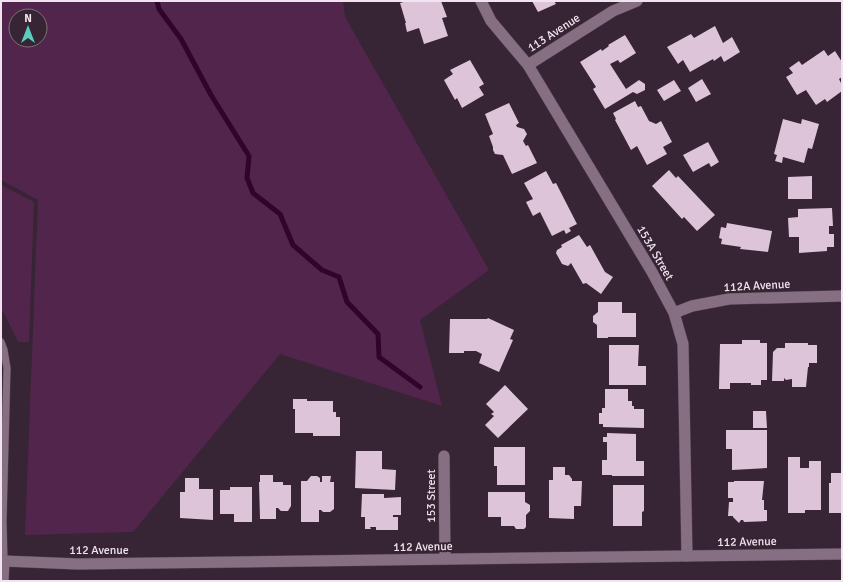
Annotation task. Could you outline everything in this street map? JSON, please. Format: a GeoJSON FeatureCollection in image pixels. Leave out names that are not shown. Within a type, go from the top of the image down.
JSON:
{"type":"FeatureCollection","features":[{"type":"Feature","properties":{"kind":"street","name":"153A Street"},"geometry":{"type":"LineString","coordinates":[[481,1],[491,21],[528,65],[652,272],[674,313],[683,344],[687,556]]}},
{"type":"Feature","properties":{"kind":"street","name":"113 Avenue"},"geometry":{"type":"LineString","coordinates":[[528,65],[613,11],[637,1]]}},
{"type":"Feature","properties":{"kind":"street","name":"112A Avenue"},"geometry":{"type":"LineString","coordinates":[[674,313],[692,306],[729,299],[842,296]]}},
{"type":"Feature","properties":{"kind":"street","name":"153 Street"},"geometry":{"type":"LineString","coordinates":[[444,456],[445,559]]}},
{"type":"Feature","properties":{"kind":"street","name":"112 Avenue"},"geometry":{"type":"LineString","coordinates":[[4,561],[78,564],[842,554]]}},
{"type":"Feature","properties":{"kind":"street"},"geometry":{"type":"LineString","coordinates":[[4,561],[4,581]]}},
{"type":"Feature","properties":{"kind":"lane"},"geometry":{"type":"LineString","coordinates":[[1,342],[7,368],[3,521],[4,561]]}},
{"type":"Feature","properties":{"kind":"shaded area"},"geometry":{"type":"Polygon","coordinates":[[[1,1],[343,1],[345,17],[489,270],[420,320],[442,406],[280,354],[133,532],[25,535],[38,200],[1,180],[1,1]]]}},
{"type":"Feature","properties":{"kind":"shaded area"},"geometry":{"type":"Polygon","coordinates":[[[1,185],[34,202],[29,342],[18,342],[1,310],[1,185]]]}},
{"type":"Feature","properties":{"kind":"building"},"geometry":{"type":"Polygon","coordinates":[[[407,1],[441,1],[447,17],[442,18],[448,36],[424,44],[419,28],[407,32],[400,3],[407,1]]]}},
{"type":"Feature","properties":{"kind":"building"},"geometry":{"type":"Polygon","coordinates":[[[532,1],[554,1],[556,4],[538,12],[532,1]]]}},
{"type":"Feature","properties":{"kind":"building"},"geometry":{"type":"Polygon","coordinates":[[[715,26],[723,43],[732,37],[740,52],[724,62],[721,56],[714,61],[713,59],[690,72],[683,60],[678,64],[667,47],[691,34],[694,38],[715,26]]]}},
{"type":"Feature","properties":{"kind":"building"},"geometry":{"type":"Polygon","coordinates":[[[625,35],[636,53],[620,63],[618,60],[610,64],[626,89],[639,80],[645,84],[645,90],[637,94],[633,92],[605,109],[593,89],[596,87],[580,62],[601,49],[602,51],[609,46],[608,45],[625,35]]]}},
{"type":"Feature","properties":{"kind":"building"},"geometry":{"type":"Polygon","coordinates":[[[824,50],[828,56],[835,51],[842,62],[842,77],[839,79],[842,85],[842,91],[827,102],[825,99],[816,105],[806,90],[797,95],[786,77],[793,73],[789,68],[799,61],[802,65],[824,50]]]}},
{"type":"Feature","properties":{"kind":"building"},"geometry":{"type":"Polygon","coordinates":[[[470,60],[484,84],[479,87],[484,95],[462,108],[457,98],[455,100],[444,80],[453,74],[450,70],[470,60]]]}},
{"type":"Feature","properties":{"kind":"building"},"geometry":{"type":"Polygon","coordinates":[[[702,79],[711,94],[696,102],[688,88],[702,79]]]}},
{"type":"Feature","properties":{"kind":"building"},"geometry":{"type":"Polygon","coordinates":[[[674,80],[681,91],[664,101],[657,90],[674,80]]]}},
{"type":"Feature","properties":{"kind":"building"},"geometry":{"type":"Polygon","coordinates":[[[635,101],[638,107],[641,106],[649,121],[656,124],[661,121],[672,142],[663,147],[667,154],[647,165],[637,146],[631,150],[615,120],[616,119],[613,113],[635,101]]]}},
{"type":"Feature","properties":{"kind":"building"},"geometry":{"type":"Polygon","coordinates":[[[509,103],[519,123],[516,125],[517,127],[524,129],[527,134],[523,141],[526,146],[528,145],[537,163],[512,174],[503,155],[495,154],[493,150],[489,136],[493,134],[485,114],[509,103]]]}},
{"type":"Feature","properties":{"kind":"building"},"geometry":{"type":"Polygon","coordinates":[[[783,119],[801,124],[802,119],[819,124],[812,149],[808,148],[804,163],[783,157],[782,163],[775,161],[777,155],[774,154],[783,119]]]}},
{"type":"Feature","properties":{"kind":"building"},"geometry":{"type":"Polygon","coordinates":[[[708,142],[719,162],[711,167],[709,163],[693,172],[683,155],[708,142]]]}},
{"type":"Feature","properties":{"kind":"building"},"geometry":{"type":"Polygon","coordinates":[[[669,170],[676,178],[678,176],[715,215],[697,231],[684,217],[682,219],[652,186],[669,170]]]}},
{"type":"Feature","properties":{"kind":"building"},"geometry":{"type":"Polygon","coordinates":[[[546,171],[553,184],[556,183],[577,224],[569,228],[571,231],[566,234],[564,230],[552,236],[540,212],[533,216],[526,202],[533,199],[524,183],[546,171]]]}},
{"type":"Feature","properties":{"kind":"building"},"geometry":{"type":"Polygon","coordinates":[[[812,176],[812,199],[788,199],[788,177],[812,176]]]}},
{"type":"Feature","properties":{"kind":"building"},"geometry":{"type":"Polygon","coordinates":[[[832,208],[833,226],[829,226],[829,234],[834,234],[834,247],[827,247],[827,251],[799,253],[799,237],[789,237],[788,218],[798,217],[798,209],[832,208]]]}},
{"type":"Feature","properties":{"kind":"building"},"geometry":{"type":"Polygon","coordinates":[[[727,223],[772,231],[768,252],[740,249],[741,247],[721,244],[722,239],[719,238],[721,227],[726,228],[727,223]]]}},
{"type":"Feature","properties":{"kind":"building"},"geometry":{"type":"Polygon","coordinates":[[[579,235],[587,247],[590,245],[605,272],[613,277],[601,294],[586,283],[583,284],[571,263],[568,266],[562,264],[556,253],[557,250],[562,247],[561,245],[579,235]]]}},
{"type":"Feature","properties":{"kind":"building"},"geometry":{"type":"Polygon","coordinates":[[[598,302],[622,302],[622,313],[636,313],[636,337],[597,338],[597,325],[593,322],[593,316],[598,312],[598,302]]]}},
{"type":"Feature","properties":{"kind":"building"},"geometry":{"type":"Polygon","coordinates":[[[488,318],[514,330],[510,339],[513,340],[499,372],[479,363],[482,354],[476,351],[449,353],[450,319],[488,318]]]}},
{"type":"Feature","properties":{"kind":"building"},"geometry":{"type":"Polygon","coordinates":[[[742,340],[760,340],[760,343],[767,343],[767,380],[761,380],[761,385],[751,385],[751,383],[730,383],[730,389],[719,389],[720,344],[742,344],[742,340]]]}},
{"type":"Feature","properties":{"kind":"building"},"geometry":{"type":"Polygon","coordinates":[[[785,343],[808,343],[808,345],[817,345],[817,363],[809,363],[806,387],[792,387],[792,379],[786,380],[784,378],[784,381],[772,381],[773,352],[777,348],[785,348],[785,343]]]}},
{"type":"Feature","properties":{"kind":"building"},"geometry":{"type":"Polygon","coordinates":[[[609,345],[639,345],[638,366],[646,366],[646,385],[609,385],[609,345]]]}},
{"type":"Feature","properties":{"kind":"building"},"geometry":{"type":"Polygon","coordinates":[[[505,385],[528,409],[498,438],[485,425],[494,416],[491,414],[494,412],[486,404],[505,385]]]}},
{"type":"Feature","properties":{"kind":"building"},"geometry":{"type":"Polygon","coordinates":[[[605,389],[628,389],[628,401],[632,401],[632,406],[634,406],[634,409],[644,409],[644,428],[603,427],[603,424],[599,424],[599,413],[602,413],[602,408],[605,408],[605,389]]]}},
{"type":"Feature","properties":{"kind":"building"},"geometry":{"type":"Polygon","coordinates":[[[293,399],[307,399],[307,401],[333,401],[333,412],[336,412],[336,417],[340,417],[340,436],[313,436],[313,433],[295,433],[295,409],[293,409],[293,399]]]}},
{"type":"Feature","properties":{"kind":"building"},"geometry":{"type":"Polygon","coordinates":[[[753,411],[766,411],[767,428],[753,428],[753,411]]]}},
{"type":"Feature","properties":{"kind":"building"},"geometry":{"type":"Polygon","coordinates":[[[726,430],[767,430],[767,468],[732,470],[732,449],[726,449],[726,430]]]}},
{"type":"Feature","properties":{"kind":"building"},"geometry":{"type":"Polygon","coordinates":[[[607,433],[636,434],[636,461],[644,461],[644,476],[602,475],[602,460],[607,460],[607,442],[603,442],[603,437],[607,437],[607,433]]]}},
{"type":"Feature","properties":{"kind":"building"},"geometry":{"type":"Polygon","coordinates":[[[494,447],[525,447],[525,485],[497,485],[497,466],[494,466],[494,447]]]}},
{"type":"Feature","properties":{"kind":"building"},"geometry":{"type":"Polygon","coordinates":[[[356,451],[382,451],[382,469],[396,470],[395,490],[355,488],[356,451]]]}},
{"type":"Feature","properties":{"kind":"building"},"geometry":{"type":"Polygon","coordinates":[[[788,457],[800,457],[800,468],[809,468],[809,461],[821,461],[821,510],[805,510],[805,513],[788,513],[788,457]]]}},
{"type":"Feature","properties":{"kind":"building"},"geometry":{"type":"Polygon","coordinates":[[[553,467],[565,467],[565,475],[569,475],[572,481],[582,481],[581,506],[574,506],[574,519],[549,518],[549,480],[553,480],[553,467]]]}},
{"type":"Feature","properties":{"kind":"building"},"geometry":{"type":"Polygon","coordinates":[[[831,473],[842,473],[842,513],[829,513],[829,483],[831,483],[831,473]]]}},
{"type":"Feature","properties":{"kind":"building"},"geometry":{"type":"Polygon","coordinates":[[[260,475],[273,475],[273,482],[283,482],[283,485],[291,485],[291,506],[288,511],[281,511],[276,508],[276,519],[260,519],[260,475]]]}},
{"type":"Feature","properties":{"kind":"building"},"geometry":{"type":"Polygon","coordinates":[[[311,476],[317,476],[320,478],[320,482],[322,482],[322,476],[331,476],[330,482],[334,482],[334,509],[330,512],[323,512],[319,510],[319,522],[301,522],[301,481],[307,481],[311,476]]]}},
{"type":"Feature","properties":{"kind":"building"},"geometry":{"type":"Polygon","coordinates":[[[185,478],[199,478],[199,489],[213,489],[213,520],[180,518],[180,492],[185,492],[185,478]]]}},
{"type":"Feature","properties":{"kind":"building"},"geometry":{"type":"Polygon","coordinates":[[[764,481],[762,500],[764,500],[764,510],[767,510],[767,521],[744,522],[741,520],[739,523],[733,516],[728,516],[729,502],[733,502],[733,498],[728,498],[728,482],[764,481]]]}},
{"type":"Feature","properties":{"kind":"building"},"geometry":{"type":"Polygon","coordinates":[[[613,485],[644,485],[644,511],[642,512],[642,526],[613,526],[613,485]]]}},
{"type":"Feature","properties":{"kind":"building"},"geometry":{"type":"Polygon","coordinates":[[[230,487],[252,487],[252,522],[234,522],[234,514],[220,514],[220,490],[230,490],[230,487]]]}},
{"type":"Feature","properties":{"kind":"building"},"geometry":{"type":"Polygon","coordinates":[[[488,492],[525,492],[525,502],[530,505],[530,511],[526,515],[526,527],[524,529],[516,529],[514,526],[501,526],[501,517],[488,517],[488,492]]]}},
{"type":"Feature","properties":{"kind":"building"},"geometry":{"type":"Polygon","coordinates":[[[362,494],[384,494],[384,498],[401,497],[401,515],[393,515],[393,517],[398,517],[398,530],[376,530],[376,527],[365,529],[365,517],[361,517],[362,494]]]}},
{"type":"Feature","properties":{"kind":"waterway"},"geometry":{"type":"LineString","coordinates":[[157,1],[159,9],[181,39],[211,95],[249,156],[247,178],[253,193],[280,214],[293,245],[322,270],[339,277],[347,302],[378,334],[379,357],[420,387]]}}]}
